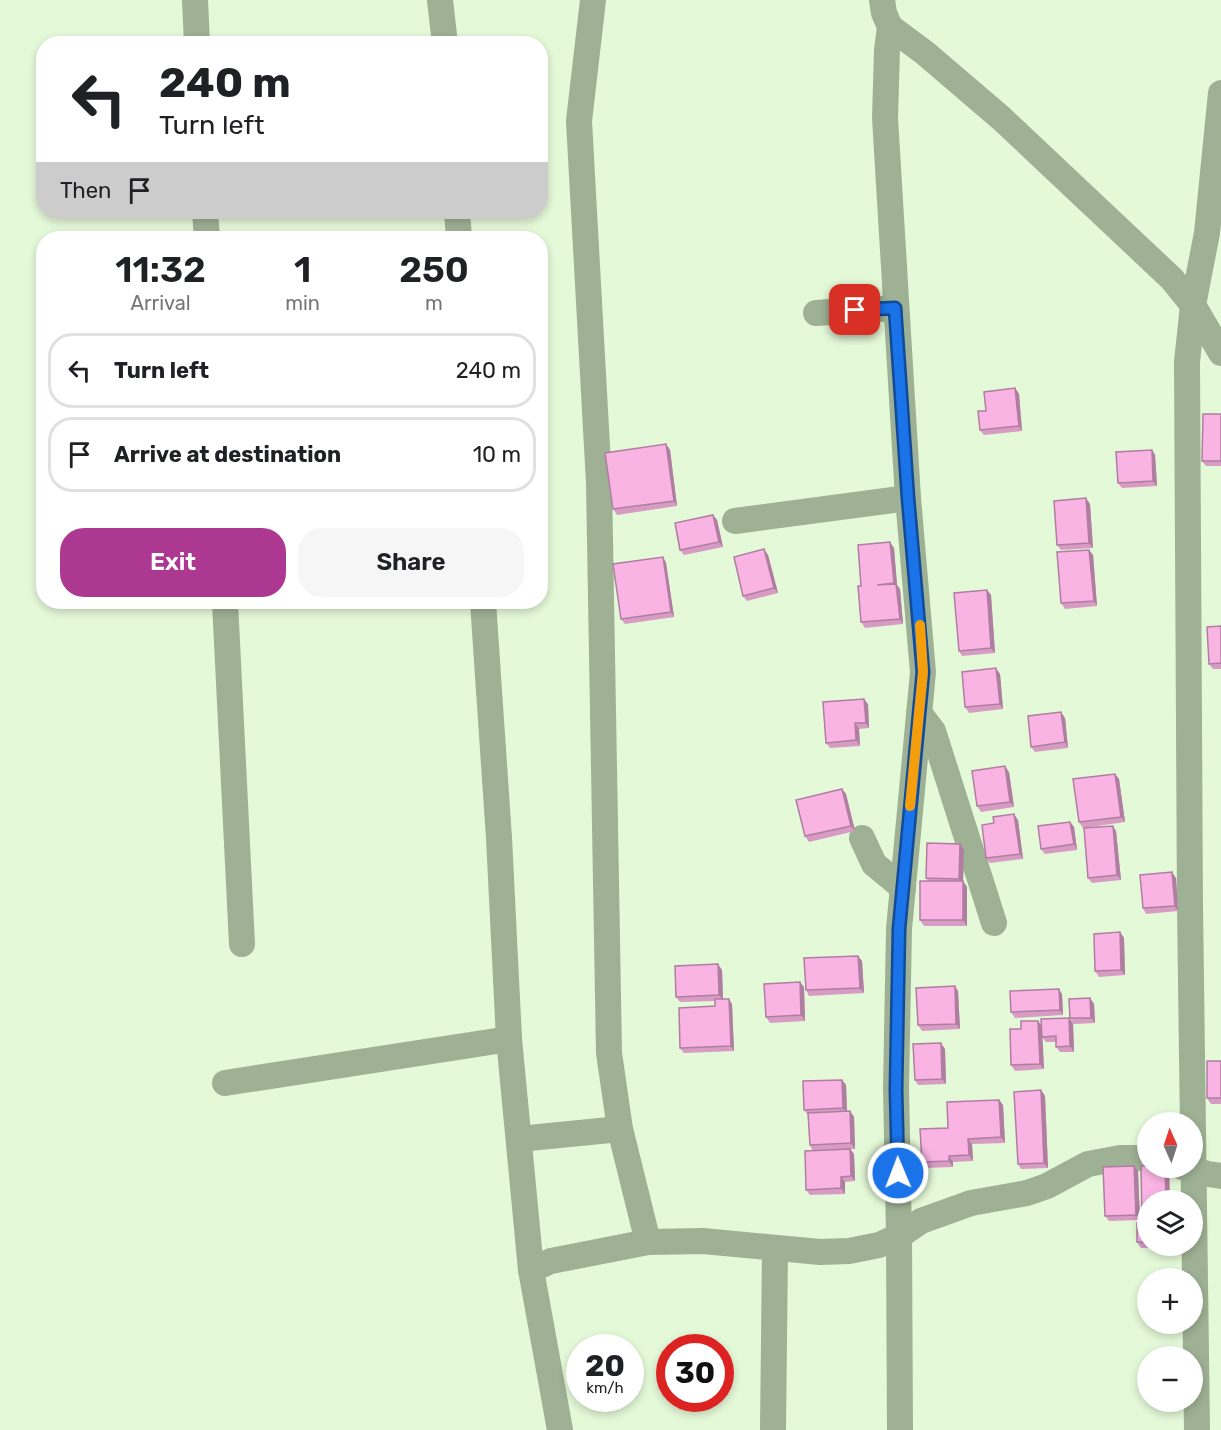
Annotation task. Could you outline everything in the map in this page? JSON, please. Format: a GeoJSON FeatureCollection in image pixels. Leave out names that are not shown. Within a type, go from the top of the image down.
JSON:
{"type":"FeatureCollection","features":[{"type":"Feature","properties":{"kind":"street"},"geometry":{"type":"LineString","coordinates":[[195,0],[197,36]]}},
{"type":"Feature","properties":{"kind":"street"},"geometry":{"type":"LineString","coordinates":[[440,0],[444,36]]}},
{"type":"Feature","properties":{"kind":"street"},"geometry":{"type":"LineString","coordinates":[[593,0],[579,121],[599,483],[609,1053],[620,1129],[648,1242]]}},
{"type":"Feature","properties":{"kind":"street"},"geometry":{"type":"LineString","coordinates":[[882,0],[884,14],[890,27],[925,53],[1001,118],[1172,279],[1193,305],[1221,353]]}},
{"type":"Feature","properties":{"kind":"street"},"geometry":{"type":"LineString","coordinates":[[890,27],[886,50],[885,118],[908,498],[923,672],[899,929],[896,1089],[900,1430]]}},
{"type":"Feature","properties":{"kind":"street"},"geometry":{"type":"LineString","coordinates":[[1188,1112],[1190,894],[1187,362],[1193,305],[1207,233],[1221,93]]}},
{"type":"Feature","properties":{"kind":"street"},"geometry":{"type":"LineString","coordinates":[[816,313],[895,308]]}},
{"type":"Feature","properties":{"kind":"street"},"geometry":{"type":"LineString","coordinates":[[735,521],[908,498]]}},
{"type":"Feature","properties":{"kind":"street"},"geometry":{"type":"LineString","coordinates":[[225,609],[242,944]]}},
{"type":"Feature","properties":{"kind":"street"},"geometry":{"type":"LineString","coordinates":[[483,609],[499,838],[509,1039],[531,1270],[560,1430]]}},
{"type":"Feature","properties":{"kind":"street"},"geometry":{"type":"LineString","coordinates":[[920,713],[935,736],[994,923]]}},
{"type":"Feature","properties":{"kind":"street"},"geometry":{"type":"LineString","coordinates":[[862,838],[874,864],[903,888]]}},
{"type":"Feature","properties":{"kind":"street"},"geometry":{"type":"LineString","coordinates":[[225,1083],[509,1039]]}},
{"type":"Feature","properties":{"kind":"street"},"geometry":{"type":"LineString","coordinates":[[519,1138],[620,1129]]}},
{"type":"Feature","properties":{"kind":"street"},"geometry":{"type":"LineString","coordinates":[[531,1270],[551,1262],[648,1242],[703,1241],[820,1252],[849,1251],[879,1245],[899,1236],[921,1221],[971,1203],[1026,1193],[1047,1186],[1088,1164],[1120,1158],[1137,1158]]}},
{"type":"Feature","properties":{"kind":"street"},"geometry":{"type":"LineString","coordinates":[[1203,1172],[1221,1176]]}},
{"type":"Feature","properties":{"kind":"street"},"geometry":{"type":"LineString","coordinates":[[1188,1178],[1197,1430]]}},
{"type":"Feature","properties":{"kind":"street"},"geometry":{"type":"LineString","coordinates":[[773,1430],[775,1248]]}},
{"type":"Feature","properties":{"kind":"building"},"geometry":{"type":"Polygon","coordinates":[[[1015,388],[1019,426],[980,430],[978,411],[986,411],[984,392],[1015,388]]]}},
{"type":"Feature","properties":{"kind":"building"},"geometry":{"type":"Polygon","coordinates":[[[1203,414],[1221,414],[1221,461],[1202,461],[1203,414]]]}},
{"type":"Feature","properties":{"kind":"building"},"geometry":{"type":"Polygon","coordinates":[[[666,444],[674,501],[613,509],[605,453],[666,444]]]}},
{"type":"Feature","properties":{"kind":"building"},"geometry":{"type":"Polygon","coordinates":[[[1152,450],[1153,481],[1118,483],[1116,452],[1152,450]]]}},
{"type":"Feature","properties":{"kind":"building"},"geometry":{"type":"Polygon","coordinates":[[[1086,498],[1089,543],[1057,545],[1054,501],[1086,498]]]}},
{"type":"Feature","properties":{"kind":"building"},"geometry":{"type":"Polygon","coordinates":[[[713,515],[719,542],[680,550],[675,523],[713,515]]]}},
{"type":"Feature","properties":{"kind":"building"},"geometry":{"type":"Polygon","coordinates":[[[890,542],[894,583],[877,585],[896,584],[900,619],[861,622],[858,545],[890,542]]]}},
{"type":"Feature","properties":{"kind":"building"},"geometry":{"type":"Polygon","coordinates":[[[764,549],[774,588],[743,596],[734,557],[764,549]]]}},
{"type":"Feature","properties":{"kind":"building"},"geometry":{"type":"Polygon","coordinates":[[[1089,550],[1094,601],[1061,603],[1057,552],[1089,550]]]}},
{"type":"Feature","properties":{"kind":"building"},"geometry":{"type":"Polygon","coordinates":[[[663,557],[671,612],[621,619],[613,564],[663,557]]]}},
{"type":"Feature","properties":{"kind":"building"},"geometry":{"type":"Polygon","coordinates":[[[987,590],[991,648],[959,651],[954,593],[987,590]]]}},
{"type":"Feature","properties":{"kind":"building"},"geometry":{"type":"Polygon","coordinates":[[[1221,626],[1221,663],[1209,664],[1207,627],[1221,626]]]}},
{"type":"Feature","properties":{"kind":"building"},"geometry":{"type":"Polygon","coordinates":[[[996,668],[1000,704],[965,707],[962,672],[996,668]]]}},
{"type":"Feature","properties":{"kind":"building"},"geometry":{"type":"Polygon","coordinates":[[[864,699],[866,723],[855,723],[856,740],[826,743],[823,702],[864,699]]]}},
{"type":"Feature","properties":{"kind":"building"},"geometry":{"type":"Polygon","coordinates":[[[1061,712],[1065,742],[1031,747],[1028,716],[1061,712]]]}},
{"type":"Feature","properties":{"kind":"building"},"geometry":{"type":"Polygon","coordinates":[[[1005,766],[1010,802],[977,806],[972,771],[1005,766]]]}},
{"type":"Feature","properties":{"kind":"building"},"geometry":{"type":"Polygon","coordinates":[[[1115,774],[1121,817],[1079,822],[1073,779],[1115,774]]]}},
{"type":"Feature","properties":{"kind":"building"},"geometry":{"type":"Polygon","coordinates":[[[842,789],[851,826],[805,836],[796,800],[842,789]]]}},
{"type":"Feature","properties":{"kind":"building"},"geometry":{"type":"Polygon","coordinates":[[[1014,814],[1020,854],[986,858],[982,825],[994,823],[993,817],[1014,814]]]}},
{"type":"Feature","properties":{"kind":"building"},"geometry":{"type":"Polygon","coordinates":[[[1070,822],[1074,844],[1041,849],[1038,826],[1070,822]]]}},
{"type":"Feature","properties":{"kind":"building"},"geometry":{"type":"Polygon","coordinates":[[[1113,826],[1117,875],[1088,878],[1084,828],[1113,826]]]}},
{"type":"Feature","properties":{"kind":"building"},"geometry":{"type":"Polygon","coordinates":[[[927,843],[960,844],[959,879],[926,878],[927,843]]]}},
{"type":"Feature","properties":{"kind":"building"},"geometry":{"type":"Polygon","coordinates":[[[1172,872],[1175,906],[1143,908],[1140,875],[1172,872]]]}},
{"type":"Feature","properties":{"kind":"building"},"geometry":{"type":"Polygon","coordinates":[[[920,881],[963,881],[963,920],[920,920],[920,881]]]}},
{"type":"Feature","properties":{"kind":"building"},"geometry":{"type":"Polygon","coordinates":[[[1120,932],[1121,970],[1095,971],[1094,934],[1120,932]]]}},
{"type":"Feature","properties":{"kind":"building"},"geometry":{"type":"Polygon","coordinates":[[[858,956],[860,988],[806,990],[804,958],[858,956]]]}},
{"type":"Feature","properties":{"kind":"building"},"geometry":{"type":"Polygon","coordinates":[[[718,964],[719,995],[676,997],[675,966],[718,964]]]}},
{"type":"Feature","properties":{"kind":"building"},"geometry":{"type":"Polygon","coordinates":[[[800,982],[801,1015],[766,1017],[764,984],[800,982]]]}},
{"type":"Feature","properties":{"kind":"building"},"geometry":{"type":"Polygon","coordinates":[[[955,986],[956,1024],[918,1025],[916,988],[955,986]]]}},
{"type":"Feature","properties":{"kind":"building"},"geometry":{"type":"Polygon","coordinates":[[[1059,989],[1060,1010],[1011,1012],[1010,991],[1059,989]]]}},
{"type":"Feature","properties":{"kind":"building"},"geometry":{"type":"Polygon","coordinates":[[[1090,998],[1091,1018],[1070,1018],[1069,999],[1090,998]]]}},
{"type":"Feature","properties":{"kind":"building"},"geometry":{"type":"Polygon","coordinates":[[[715,999],[729,999],[731,1046],[680,1048],[679,1008],[715,1006],[715,999]]]}},
{"type":"Feature","properties":{"kind":"building"},"geometry":{"type":"Polygon","coordinates":[[[1069,1018],[1070,1046],[1056,1047],[1056,1036],[1042,1037],[1041,1019],[1069,1018]]]}},
{"type":"Feature","properties":{"kind":"building"},"geometry":{"type":"Polygon","coordinates":[[[1021,1021],[1038,1021],[1040,1064],[1011,1065],[1010,1029],[1021,1029],[1021,1021]]]}},
{"type":"Feature","properties":{"kind":"building"},"geometry":{"type":"Polygon","coordinates":[[[941,1043],[942,1079],[915,1080],[913,1044],[941,1043]]]}},
{"type":"Feature","properties":{"kind":"building"},"geometry":{"type":"Polygon","coordinates":[[[1207,1061],[1221,1061],[1221,1098],[1207,1098],[1207,1061]]]}},
{"type":"Feature","properties":{"kind":"building"},"geometry":{"type":"Polygon","coordinates":[[[842,1080],[843,1108],[804,1110],[803,1081],[842,1080]]]}},
{"type":"Feature","properties":{"kind":"building"},"geometry":{"type":"Polygon","coordinates":[[[1041,1090],[1044,1163],[1018,1164],[1014,1092],[1041,1090]]]}},
{"type":"Feature","properties":{"kind":"building"},"geometry":{"type":"Polygon","coordinates":[[[999,1100],[1001,1137],[968,1139],[969,1155],[949,1156],[949,1161],[922,1162],[920,1129],[948,1128],[947,1102],[999,1100]]]}},
{"type":"Feature","properties":{"kind":"building"},"geometry":{"type":"Polygon","coordinates":[[[850,1111],[851,1143],[810,1145],[808,1113],[850,1111]]]}},
{"type":"Feature","properties":{"kind":"building"},"geometry":{"type":"Polygon","coordinates":[[[850,1149],[851,1176],[841,1177],[841,1188],[806,1190],[805,1151],[850,1149]]]}},
{"type":"Feature","properties":{"kind":"building"},"geometry":{"type":"Polygon","coordinates":[[[1134,1166],[1136,1215],[1105,1216],[1103,1167],[1134,1166]]]}},
{"type":"Feature","properties":{"kind":"building"},"geometry":{"type":"Polygon","coordinates":[[[1141,1178],[1165,1178],[1166,1190],[1141,1190],[1141,1178]]]}},
{"type":"Feature","properties":{"kind":"slow traffic"},"geometry":{"type":"LineString","coordinates":[[910,806],[923,672],[920,625]]}},
{"type":"Feature","properties":{"kind":"route"},"geometry":{"type":"LineString","coordinates":[[855,310],[895,308],[908,498],[922,644],[923,672],[899,929],[896,1089],[898,1173]]}}]}
